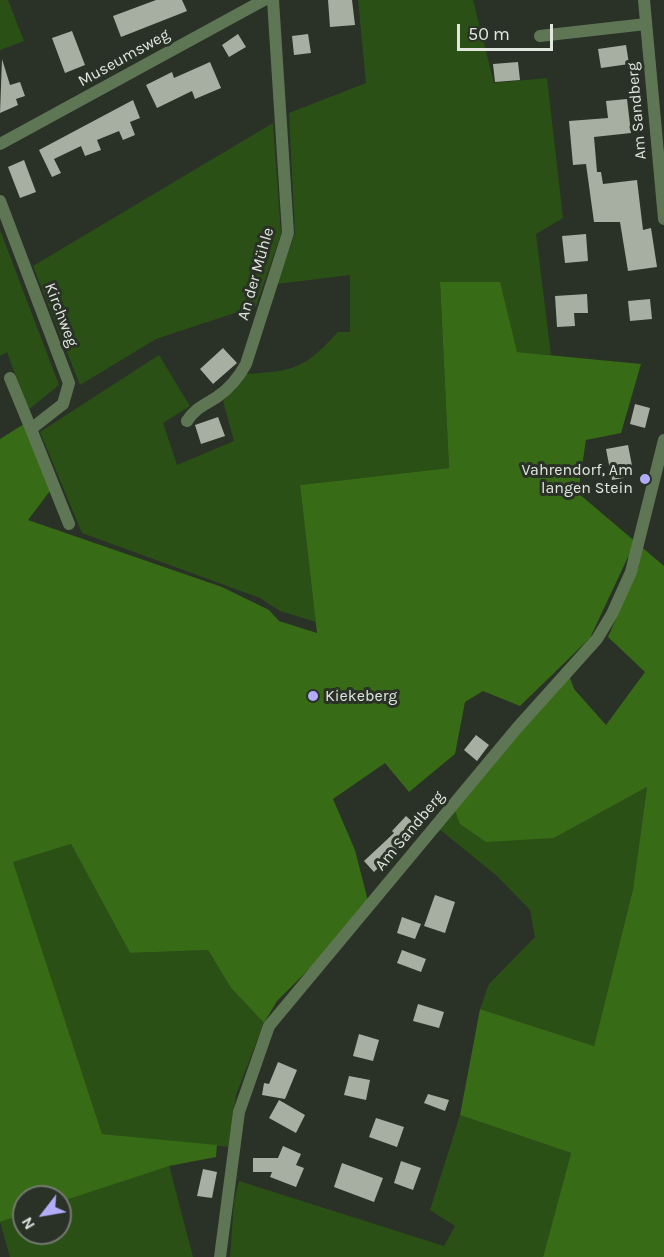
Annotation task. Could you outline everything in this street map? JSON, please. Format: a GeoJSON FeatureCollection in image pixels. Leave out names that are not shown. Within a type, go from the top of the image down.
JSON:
{"type":"FeatureCollection","features":[{"type":"Feature","properties":{"kind":"street","name":"Museumsweg"},"geometry":{"type":"LineString","coordinates":[[0,144],[264,0]]}},
{"type":"Feature","properties":{"kind":"street","name":"An der Mühle"},"geometry":{"type":"LineString","coordinates":[[187,421],[193,411],[219,396],[238,379],[246,364],[288,232],[273,0]]}},
{"type":"Feature","properties":{"kind":"street","name":"Am Sandberg"},"geometry":{"type":"LineString","coordinates":[[644,0],[664,219]]}},
{"type":"Feature","properties":{"kind":"street"},"geometry":{"type":"LineString","coordinates":[[540,36],[646,24]]}},
{"type":"Feature","properties":{"kind":"street","name":"Kirchweg"},"geometry":{"type":"LineString","coordinates":[[0,201],[69,383],[63,404],[31,429]]}},
{"type":"Feature","properties":{"kind":"street"},"geometry":{"type":"LineString","coordinates":[[10,378],[69,524]]}},
{"type":"Feature","properties":{"kind":"street","name":"Am Sandberg"},"geometry":{"type":"LineString","coordinates":[[220,1257],[239,1112],[269,1026],[517,728],[597,639],[612,614],[631,572],[664,440]]}},
{"type":"Feature","properties":{"kind":"green space"},"geometry":{"type":"Polygon","coordinates":[[[0,0],[8,0],[24,41],[0,50],[0,0]]]}},
{"type":"Feature","properties":{"kind":"green space"},"geometry":{"type":"Polygon","coordinates":[[[358,0],[473,0],[494,83],[547,78],[563,218],[536,234],[551,355],[516,352],[440,283],[449,468],[300,485],[316,622],[280,611],[260,598],[82,533],[40,432],[159,355],[190,406],[163,423],[177,465],[234,441],[223,401],[246,374],[298,366],[316,354],[338,332],[350,332],[350,275],[277,284],[295,233],[289,113],[366,83],[358,0]]]}},
{"type":"Feature","properties":{"kind":"green space"},"geometry":{"type":"Polygon","coordinates":[[[273,123],[281,234],[256,306],[156,339],[80,385],[33,266],[273,123]]]}},
{"type":"Feature","properties":{"kind":"green space"},"geometry":{"type":"Polygon","coordinates":[[[0,230],[59,385],[28,410],[7,352],[0,356],[0,230]]]}},
{"type":"Feature","properties":{"kind":"green space"},"geometry":{"type":"Polygon","coordinates":[[[440,282],[500,282],[517,352],[641,364],[621,433],[586,440],[578,493],[664,566],[664,1257],[543,1257],[571,1153],[460,1115],[480,1009],[594,1046],[633,889],[647,787],[554,838],[486,842],[460,824],[454,808],[569,675],[574,689],[606,725],[645,672],[608,637],[639,566],[628,557],[590,638],[520,706],[483,691],[465,702],[455,754],[409,792],[385,763],[333,799],[355,850],[368,901],[348,930],[277,1001],[264,1023],[231,988],[208,950],[130,953],[71,844],[13,862],[102,1134],[217,1145],[216,1157],[169,1166],[72,1198],[72,1185],[12,1185],[12,1218],[0,1222],[0,439],[24,424],[53,487],[28,520],[222,587],[269,610],[279,621],[317,633],[300,485],[449,468],[440,282]]]}},
{"type":"Feature","properties":{"kind":"green space"},"geometry":{"type":"Polygon","coordinates":[[[647,787],[633,889],[594,1046],[480,1009],[489,984],[535,937],[530,910],[497,876],[438,828],[454,808],[554,838],[647,787]]]}},
{"type":"Feature","properties":{"kind":"green space"},"geometry":{"type":"Polygon","coordinates":[[[71,844],[130,953],[208,950],[231,988],[264,1023],[236,1095],[230,1147],[102,1134],[12,862],[71,844]]]}},
{"type":"Feature","properties":{"kind":"green space"},"geometry":{"type":"Polygon","coordinates":[[[460,1115],[571,1153],[543,1257],[230,1257],[234,1202],[239,1181],[444,1246],[455,1226],[430,1210],[460,1115]]]}},
{"type":"Feature","properties":{"kind":"green space"},"geometry":{"type":"Polygon","coordinates":[[[169,1165],[193,1257],[10,1257],[0,1222],[12,1218],[12,1245],[72,1245],[72,1198],[169,1165]]]}},
{"type":"Feature","properties":{"kind":"building"},"geometry":{"type":"Polygon","coordinates":[[[156,0],[182,0],[187,11],[121,37],[113,16],[156,0]]]}},
{"type":"Feature","properties":{"kind":"building"},"geometry":{"type":"Polygon","coordinates":[[[328,0],[352,0],[355,25],[330,27],[328,0]]]}},
{"type":"Feature","properties":{"kind":"building"},"geometry":{"type":"Polygon","coordinates":[[[72,31],[85,65],[65,73],[52,38],[72,31]]]}},
{"type":"Feature","properties":{"kind":"building"},"geometry":{"type":"Polygon","coordinates":[[[238,34],[246,47],[229,57],[222,45],[238,34]]]}},
{"type":"Feature","properties":{"kind":"building"},"geometry":{"type":"Polygon","coordinates":[[[308,34],[311,53],[294,55],[292,36],[308,34]]]}},
{"type":"Feature","properties":{"kind":"building"},"geometry":{"type":"Polygon","coordinates":[[[626,45],[629,64],[601,68],[598,49],[626,45]]]}},
{"type":"Feature","properties":{"kind":"building"},"geometry":{"type":"Polygon","coordinates":[[[2,59],[10,85],[20,82],[25,96],[16,99],[18,105],[0,113],[2,59]]]}},
{"type":"Feature","properties":{"kind":"building"},"geometry":{"type":"Polygon","coordinates":[[[210,62],[221,88],[195,99],[192,91],[157,108],[146,85],[172,72],[174,78],[210,62]]]}},
{"type":"Feature","properties":{"kind":"building"},"geometry":{"type":"Polygon","coordinates":[[[518,62],[520,80],[495,82],[493,64],[518,62]]]}},
{"type":"Feature","properties":{"kind":"building"},"geometry":{"type":"Polygon","coordinates":[[[627,99],[631,133],[594,137],[597,172],[601,172],[603,184],[637,180],[643,230],[651,228],[657,267],[628,271],[620,222],[594,222],[586,164],[573,165],[569,121],[608,118],[606,101],[627,99]]]}},
{"type":"Feature","properties":{"kind":"building"},"geometry":{"type":"Polygon","coordinates":[[[133,100],[140,118],[130,122],[135,135],[123,140],[119,131],[97,140],[101,150],[85,156],[81,146],[54,159],[61,173],[52,177],[39,150],[133,100]]]}},
{"type":"Feature","properties":{"kind":"building"},"geometry":{"type":"Polygon","coordinates":[[[24,160],[36,192],[20,198],[8,167],[24,160]]]}},
{"type":"Feature","properties":{"kind":"building"},"geometry":{"type":"Polygon","coordinates":[[[586,234],[588,261],[565,263],[562,236],[586,234]]]}},
{"type":"Feature","properties":{"kind":"building"},"geometry":{"type":"Polygon","coordinates":[[[587,294],[588,313],[574,313],[575,326],[557,327],[555,296],[587,294]]]}},
{"type":"Feature","properties":{"kind":"building"},"geometry":{"type":"Polygon","coordinates":[[[650,299],[652,319],[630,321],[628,301],[650,299]]]}},
{"type":"Feature","properties":{"kind":"building"},"geometry":{"type":"Polygon","coordinates":[[[223,348],[237,363],[213,384],[200,369],[223,348]]]}},
{"type":"Feature","properties":{"kind":"building"},"geometry":{"type":"Polygon","coordinates":[[[635,404],[650,408],[645,428],[630,424],[635,404]]]}},
{"type":"Feature","properties":{"kind":"building"},"geometry":{"type":"Polygon","coordinates":[[[218,417],[225,436],[201,444],[195,425],[218,417]]]}},
{"type":"Feature","properties":{"kind":"building"},"geometry":{"type":"Polygon","coordinates":[[[628,445],[634,476],[612,480],[606,449],[628,445]]]}},
{"type":"Feature","properties":{"kind":"building"},"geometry":{"type":"Polygon","coordinates":[[[476,735],[489,745],[477,761],[464,750],[476,735]]]}},
{"type":"Feature","properties":{"kind":"building"},"geometry":{"type":"Polygon","coordinates":[[[406,816],[419,828],[374,872],[364,861],[394,833],[392,831],[406,816]]]}},
{"type":"Feature","properties":{"kind":"building"},"geometry":{"type":"Polygon","coordinates":[[[435,895],[455,902],[445,933],[424,926],[435,895]]]}},
{"type":"Feature","properties":{"kind":"building"},"geometry":{"type":"Polygon","coordinates":[[[402,917],[421,924],[415,939],[397,933],[402,917]]]}},
{"type":"Feature","properties":{"kind":"building"},"geometry":{"type":"Polygon","coordinates":[[[402,950],[426,959],[421,972],[397,963],[402,950]]]}},
{"type":"Feature","properties":{"kind":"building"},"geometry":{"type":"Polygon","coordinates":[[[418,1004],[444,1012],[439,1028],[413,1021],[418,1004]]]}},
{"type":"Feature","properties":{"kind":"building"},"geometry":{"type":"Polygon","coordinates":[[[359,1034],[379,1040],[373,1061],[353,1056],[359,1034]]]}},
{"type":"Feature","properties":{"kind":"building"},"geometry":{"type":"Polygon","coordinates":[[[278,1062],[297,1070],[285,1099],[262,1095],[264,1083],[269,1084],[278,1062]]]}},
{"type":"Feature","properties":{"kind":"building"},"geometry":{"type":"Polygon","coordinates":[[[349,1076],[370,1080],[366,1100],[344,1095],[349,1076]]]}},
{"type":"Feature","properties":{"kind":"building"},"geometry":{"type":"Polygon","coordinates":[[[428,1094],[449,1100],[445,1111],[424,1103],[428,1094]]]}},
{"type":"Feature","properties":{"kind":"building"},"geometry":{"type":"Polygon","coordinates":[[[279,1100],[305,1115],[296,1133],[269,1118],[279,1100]]]}},
{"type":"Feature","properties":{"kind":"building"},"geometry":{"type":"Polygon","coordinates":[[[376,1118],[404,1127],[397,1147],[369,1137],[376,1118]]]}},
{"type":"Feature","properties":{"kind":"building"},"geometry":{"type":"Polygon","coordinates":[[[283,1146],[301,1154],[296,1165],[304,1168],[296,1187],[270,1177],[272,1172],[253,1172],[253,1158],[278,1158],[283,1146]]]}},
{"type":"Feature","properties":{"kind":"building"},"geometry":{"type":"Polygon","coordinates":[[[401,1161],[421,1168],[413,1190],[394,1183],[401,1161]]]}},
{"type":"Feature","properties":{"kind":"building"},"geometry":{"type":"Polygon","coordinates":[[[342,1163],[383,1178],[374,1202],[334,1187],[342,1163]]]}},
{"type":"Feature","properties":{"kind":"building"},"geometry":{"type":"Polygon","coordinates":[[[203,1169],[217,1172],[212,1198],[197,1196],[203,1169]]]}},
{"type":"Feature","properties":{"kind":"place","name":"Vahrendorf, Am langen Stein"},"geometry":{"type":"Point","coordinates":[645,479]}},
{"type":"Feature","properties":{"kind":"place","name":"Kiekeberg"},"geometry":{"type":"Point","coordinates":[313,696]}}]}
